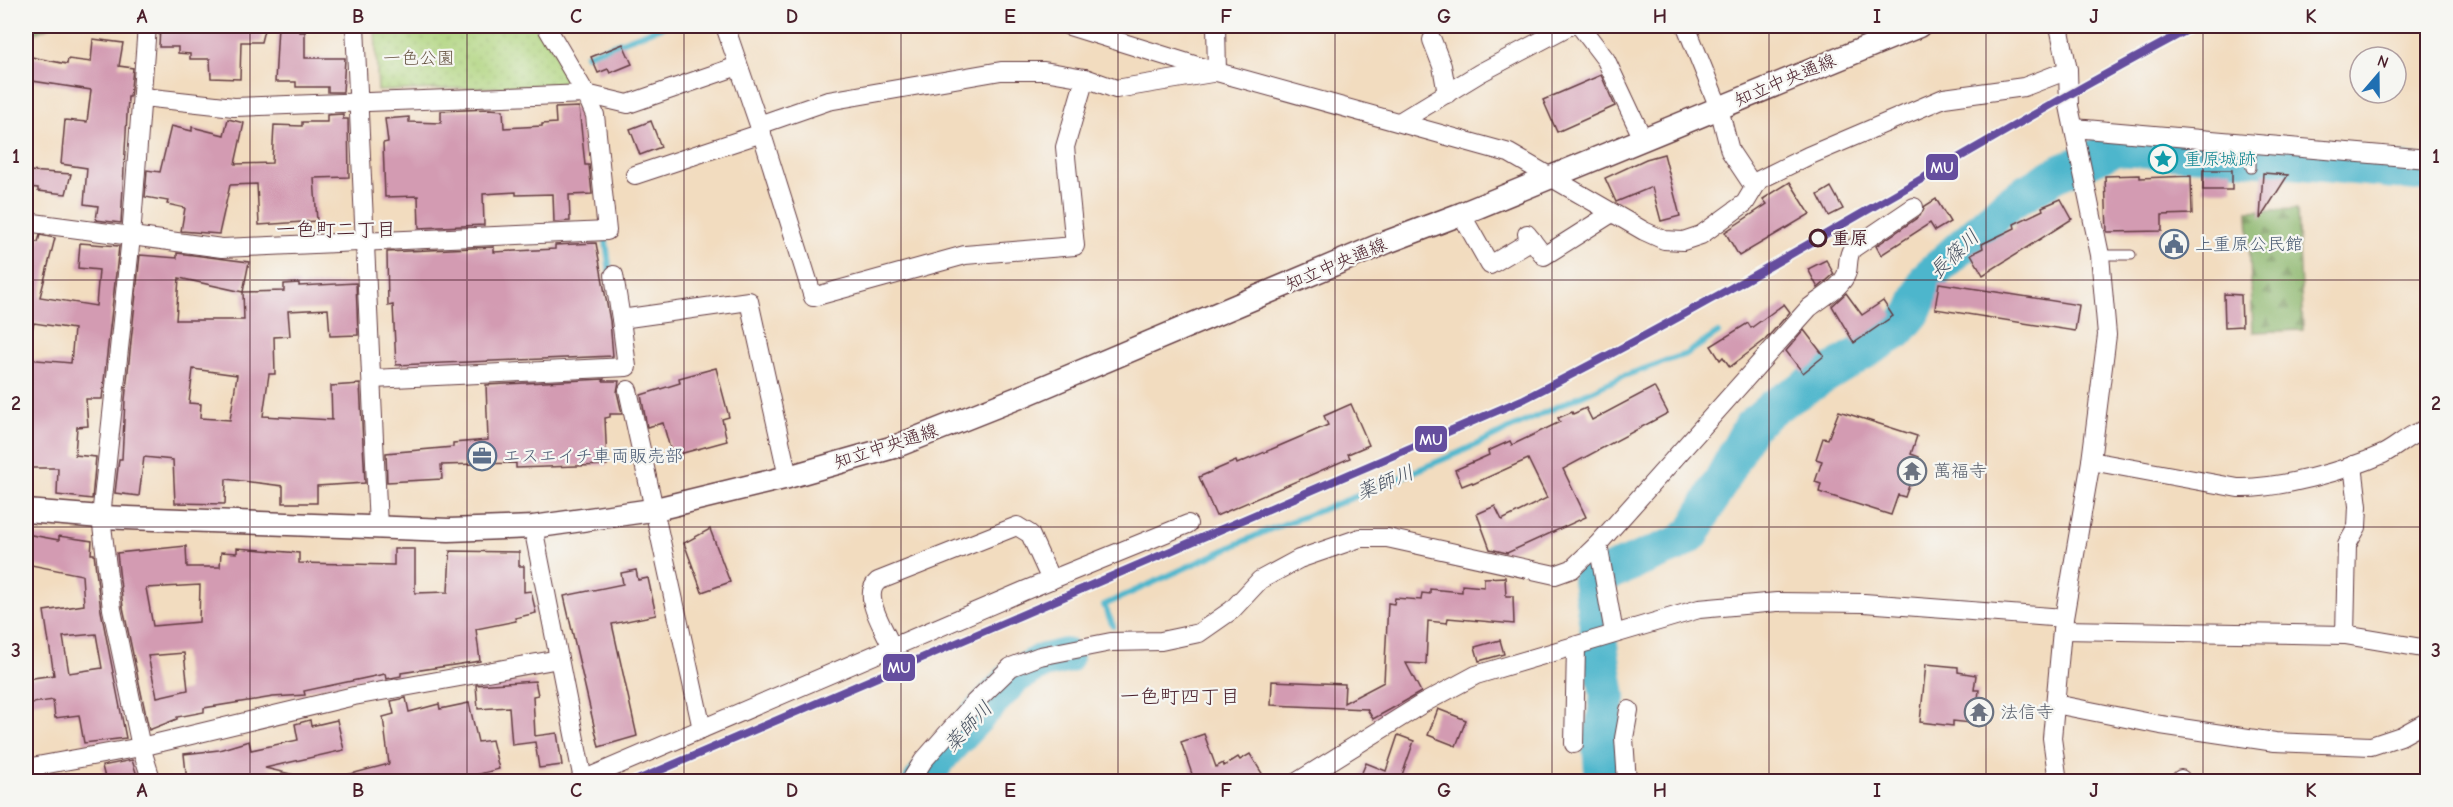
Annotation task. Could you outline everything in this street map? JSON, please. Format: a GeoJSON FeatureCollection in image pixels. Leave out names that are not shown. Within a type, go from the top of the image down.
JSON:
{"type":"FeatureCollection","features":[{"type":"Feature","properties":{"kind":"street"},"geometry":{"type":"LineString","coordinates":[[147,26],[131,237],[101,517],[112,609],[141,747],[152,782]]}},
{"type":"Feature","properties":{"kind":"street"},"geometry":{"type":"LineString","coordinates":[[355,26],[378,526]]}},
{"type":"Feature","properties":{"kind":"street"},"geometry":{"type":"LineString","coordinates":[[26,222],[222,248],[607,231],[595,115],[586,94],[546,26]]}},
{"type":"Feature","properties":{"kind":"street"},"geometry":{"type":"LineString","coordinates":[[725,26],[813,297],[965,255],[1075,246],[1065,147],[1085,78]]}},
{"type":"Feature","properties":{"kind":"street"},"geometry":{"type":"LineString","coordinates":[[1069,26],[1217,72],[1401,121],[1509,153],[1553,176],[1612,213],[1664,240],[1683,241],[1701,235],[1745,203],[1759,180],[1808,156],[1944,98],[2024,87],[2068,70]]}},
{"type":"Feature","properties":{"kind":"street"},"geometry":{"type":"LineString","coordinates":[[1216,26],[1217,72]]}},
{"type":"Feature","properties":{"kind":"street"},"geometry":{"type":"LineString","coordinates":[[1401,121],[1569,26]]}},
{"type":"Feature","properties":{"kind":"street"},"geometry":{"type":"LineString","coordinates":[[1580,26],[1606,60],[1643,139]]}},
{"type":"Feature","properties":{"kind":"street"},"geometry":{"type":"LineString","coordinates":[[1686,26],[1719,108],[1730,152],[1754,187]]}},
{"type":"Feature","properties":{"kind":"street","name":"知立中央通線"},"geometry":{"type":"LineString","coordinates":[[26,511],[101,517],[449,530],[533,527],[652,510],[748,488],[905,443],[1020,397],[1387,242],[1719,108],[1884,32],[1919,26]]}},
{"type":"Feature","properties":{"kind":"street"},"geometry":{"type":"LineString","coordinates":[[2058,782],[2052,738],[2063,624],[2091,461],[2107,335],[2100,255],[2067,94],[2068,70],[2059,26]]}},
{"type":"Feature","properties":{"kind":"street"},"geometry":{"type":"LineString","coordinates":[[1432,40],[1442,66],[1447,94]]}},
{"type":"Feature","properties":{"kind":"street"},"geometry":{"type":"LineString","coordinates":[[143,97],[234,108],[586,94],[628,104],[738,66]]}},
{"type":"Feature","properties":{"kind":"street"},"geometry":{"type":"LineString","coordinates":[[635,175],[828,101],[1000,71],[1044,71],[1085,78],[1116,89],[1217,72]]}},
{"type":"Feature","properties":{"kind":"street"},"geometry":{"type":"LineString","coordinates":[[2074,128],[2251,147],[2427,159]]}},
{"type":"Feature","properties":{"kind":"street"},"geometry":{"type":"LineString","coordinates":[[910,782],[923,761],[974,702],[1011,667],[1040,656],[1111,642],[1161,641],[1199,633],[1232,610],[1260,580],[1299,559],[1360,538],[1388,538],[1555,575],[1572,569],[1600,552],[1809,308],[1843,281],[1847,272],[1848,255],[1852,249],[1914,207]]}},
{"type":"Feature","properties":{"kind":"street"},"geometry":{"type":"LineString","coordinates":[[1461,214],[1490,265],[1530,237],[1544,256],[1612,213]]}},
{"type":"Feature","properties":{"kind":"street"},"geometry":{"type":"LineString","coordinates":[[372,378],[627,367],[614,275]]}},
{"type":"Feature","properties":{"kind":"street"},"geometry":{"type":"LineString","coordinates":[[621,319],[749,301],[788,477]]}},
{"type":"Feature","properties":{"kind":"street"},"geometry":{"type":"LineString","coordinates":[[628,390],[652,510],[658,523],[702,729]]}},
{"type":"Feature","properties":{"kind":"street"},"geometry":{"type":"LineString","coordinates":[[2091,461],[2261,489],[2353,465],[2385,453],[2415,432],[2427,429]]}},
{"type":"Feature","properties":{"kind":"street"},"geometry":{"type":"LineString","coordinates":[[2345,635],[2347,545],[2357,527],[2358,506],[2353,465]]}},
{"type":"Feature","properties":{"kind":"street"},"geometry":{"type":"LineString","coordinates":[[533,527],[581,781],[1051,580],[1188,524]]}},
{"type":"Feature","properties":{"kind":"street"},"geometry":{"type":"LineString","coordinates":[[892,648],[871,599],[874,585],[878,581],[1017,526],[1030,534],[1051,580]]}},
{"type":"Feature","properties":{"kind":"street"},"geometry":{"type":"LineString","coordinates":[[1574,744],[1597,639],[1606,585],[1600,552]]}},
{"type":"Feature","properties":{"kind":"street"},"geometry":{"type":"LineString","coordinates":[[1298,782],[1422,704],[1476,675],[1699,609],[1777,602],[1864,603],[2063,624],[2345,635],[2427,649]]}},
{"type":"Feature","properties":{"kind":"street"},"geometry":{"type":"LineString","coordinates":[[26,768],[141,747],[354,696],[559,658]]}},
{"type":"Feature","properties":{"kind":"street"},"geometry":{"type":"LineString","coordinates":[[2055,704],[2161,725],[2275,742],[2371,746],[2401,736],[2427,721]]}},
{"type":"Feature","properties":{"kind":"street"},"geometry":{"type":"LineString","coordinates":[[1627,782],[1624,738],[1629,710]]}},
{"type":"Feature","properties":{"kind":"lane"},"geometry":{"type":"LineString","coordinates":[[2251,147],[2251,168]]}},
{"type":"Feature","properties":{"kind":"lane"},"geometry":{"type":"LineString","coordinates":[[2100,255],[2131,255]]}},
{"type":"Feature","properties":{"kind":"green space"},"geometry":{"type":"Polygon","coordinates":[[[26,26],[51,26],[26,37],[26,26]]]}},
{"type":"Feature","properties":{"kind":"green space","name":"一色公園"},"geometry":{"type":"Polygon","coordinates":[[[375,26],[538,26],[570,75],[564,85],[378,91],[375,26]]]}},
{"type":"Feature","properties":{"kind":"green space"},"geometry":{"type":"Polygon","coordinates":[[[2297,209],[2303,330],[2253,332],[2248,211],[2297,209]]]}},
{"type":"Feature","properties":{"kind":"building"},"geometry":{"type":"Polygon","coordinates":[[[160,26],[265,26],[261,42],[241,42],[240,79],[211,78],[210,59],[190,59],[190,54],[178,53],[178,47],[159,47],[160,26]]]}},
{"type":"Feature","properties":{"kind":"building"},"geometry":{"type":"Polygon","coordinates":[[[278,26],[300,26],[300,32],[305,32],[305,58],[345,58],[343,92],[328,92],[328,87],[296,87],[296,82],[275,82],[278,26]]]}},
{"type":"Feature","properties":{"kind":"building"},"geometry":{"type":"Polygon","coordinates":[[[93,39],[123,43],[119,66],[133,68],[130,97],[128,97],[121,223],[96,220],[98,206],[84,204],[87,168],[61,164],[65,120],[87,122],[91,90],[26,80],[26,56],[67,64],[68,59],[91,62],[93,39]]]}},
{"type":"Feature","properties":{"kind":"building"},"geometry":{"type":"Polygon","coordinates":[[[623,44],[632,64],[610,73],[608,69],[598,73],[591,57],[623,44]]]}},
{"type":"Feature","properties":{"kind":"building"},"geometry":{"type":"Polygon","coordinates":[[[1601,75],[1615,106],[1557,132],[1543,100],[1601,75]]]}},
{"type":"Feature","properties":{"kind":"building"},"geometry":{"type":"Polygon","coordinates":[[[579,107],[585,165],[589,165],[592,194],[569,195],[570,221],[554,222],[553,194],[516,195],[516,192],[483,194],[484,225],[419,228],[418,196],[385,197],[383,143],[388,142],[385,119],[409,117],[409,122],[441,123],[441,111],[489,109],[503,110],[504,128],[542,126],[542,124],[556,123],[555,108],[579,107]]]}},
{"type":"Feature","properties":{"kind":"building"},"geometry":{"type":"Polygon","coordinates":[[[343,114],[343,119],[348,119],[349,177],[314,178],[317,221],[259,225],[257,184],[230,185],[219,234],[181,231],[185,208],[167,204],[168,201],[145,197],[147,170],[160,172],[171,126],[192,131],[192,127],[224,135],[228,119],[244,123],[235,164],[272,163],[274,125],[302,126],[302,122],[327,122],[327,115],[343,114]]]}},
{"type":"Feature","properties":{"kind":"building"},"geometry":{"type":"Polygon","coordinates":[[[651,121],[661,147],[640,155],[630,129],[651,121]]]}},
{"type":"Feature","properties":{"kind":"building"},"geometry":{"type":"Polygon","coordinates":[[[1664,154],[1680,216],[1661,221],[1652,187],[1616,202],[1605,178],[1646,159],[1664,154]]]}},
{"type":"Feature","properties":{"kind":"building"},"geometry":{"type":"Polygon","coordinates":[[[2203,170],[2232,170],[2232,190],[2203,190],[2203,170]]]}},
{"type":"Feature","properties":{"kind":"building"},"geometry":{"type":"Polygon","coordinates":[[[29,171],[71,174],[66,194],[38,191],[38,188],[28,187],[29,171]]]}},
{"type":"Feature","properties":{"kind":"building"},"geometry":{"type":"Polygon","coordinates":[[[2263,173],[2288,175],[2260,219],[2262,188],[2263,173]]]}},
{"type":"Feature","properties":{"kind":"building"},"geometry":{"type":"Polygon","coordinates":[[[2140,175],[2140,178],[2191,176],[2192,214],[2162,215],[2162,231],[2107,232],[2105,176],[2140,175]]]}},
{"type":"Feature","properties":{"kind":"building"},"geometry":{"type":"Polygon","coordinates":[[[1790,182],[1810,214],[1739,256],[1725,232],[1767,204],[1763,199],[1790,182]]]}},
{"type":"Feature","properties":{"kind":"building"},"geometry":{"type":"Polygon","coordinates":[[[1831,187],[1843,209],[1829,216],[1818,195],[1831,187]]]}},
{"type":"Feature","properties":{"kind":"building"},"geometry":{"type":"Polygon","coordinates":[[[1936,199],[1950,222],[1935,231],[1930,223],[1881,255],[1876,246],[1920,216],[1925,206],[1936,199]]]}},
{"type":"Feature","properties":{"kind":"building"},"geometry":{"type":"Polygon","coordinates":[[[2061,199],[2072,219],[1983,275],[1971,254],[1983,248],[1982,244],[2015,228],[2014,224],[2043,210],[2042,207],[2061,199]]]}},
{"type":"Feature","properties":{"kind":"building"},"geometry":{"type":"Polygon","coordinates":[[[40,235],[55,238],[40,297],[96,306],[99,270],[78,268],[80,243],[119,246],[102,399],[86,399],[88,426],[77,427],[75,455],[96,457],[92,499],[57,495],[58,468],[26,468],[26,359],[71,363],[74,329],[34,323],[31,333],[26,332],[26,241],[38,242],[40,235]]]}},
{"type":"Feature","properties":{"kind":"building"},"geometry":{"type":"Polygon","coordinates":[[[596,243],[610,321],[613,356],[396,365],[393,305],[388,306],[387,252],[494,247],[494,252],[555,249],[555,245],[596,243]]]}},
{"type":"Feature","properties":{"kind":"building"},"geometry":{"type":"Polygon","coordinates":[[[177,253],[249,262],[243,292],[284,291],[284,284],[299,283],[299,286],[356,283],[358,335],[330,336],[328,309],[288,311],[290,336],[274,337],[275,374],[269,374],[263,416],[332,420],[331,386],[360,384],[365,483],[317,486],[317,503],[283,503],[283,486],[226,479],[225,504],[175,503],[173,460],[144,457],[139,496],[115,493],[119,459],[122,459],[125,400],[140,255],[177,258],[177,253]],[[179,278],[176,320],[244,320],[243,292],[179,278]],[[193,369],[189,403],[201,404],[200,418],[230,420],[237,375],[193,369]]]}},
{"type":"Feature","properties":{"kind":"building"},"geometry":{"type":"Polygon","coordinates":[[[1826,260],[1834,274],[1818,288],[1808,269],[1826,260]]]}},
{"type":"Feature","properties":{"kind":"building"},"geometry":{"type":"Polygon","coordinates":[[[1939,283],[2079,305],[2075,331],[1935,309],[1939,283]]]}},
{"type":"Feature","properties":{"kind":"building"},"geometry":{"type":"Polygon","coordinates":[[[1846,293],[1862,315],[1883,301],[1893,316],[1854,343],[1832,306],[1846,293]]]}},
{"type":"Feature","properties":{"kind":"building"},"geometry":{"type":"Polygon","coordinates":[[[2224,294],[2241,295],[2242,326],[2225,327],[2224,294]]]}},
{"type":"Feature","properties":{"kind":"building"},"geometry":{"type":"Polygon","coordinates":[[[1784,304],[1790,312],[1765,340],[1730,367],[1723,357],[1720,360],[1711,346],[1748,323],[1751,328],[1784,304]]]}},
{"type":"Feature","properties":{"kind":"building"},"geometry":{"type":"Polygon","coordinates":[[[1804,330],[1824,356],[1803,373],[1786,351],[1804,330]]]}},
{"type":"Feature","properties":{"kind":"building"},"geometry":{"type":"Polygon","coordinates":[[[716,368],[729,417],[722,419],[727,441],[672,456],[663,423],[647,427],[641,395],[680,383],[679,378],[716,368]]]}},
{"type":"Feature","properties":{"kind":"building"},"geometry":{"type":"Polygon","coordinates":[[[604,379],[603,381],[619,381],[617,392],[622,414],[610,414],[610,417],[605,418],[607,465],[516,468],[516,463],[441,465],[442,479],[387,482],[386,453],[453,447],[453,443],[488,440],[486,385],[604,379]]]}},
{"type":"Feature","properties":{"kind":"building"},"geometry":{"type":"Polygon","coordinates":[[[1654,387],[1668,413],[1563,469],[1586,517],[1507,553],[1490,549],[1477,514],[1495,506],[1502,520],[1547,498],[1528,459],[1473,484],[1472,482],[1462,486],[1455,470],[1489,455],[1488,451],[1510,441],[1512,445],[1560,422],[1558,418],[1572,412],[1573,414],[1586,408],[1592,420],[1654,387]]]}},
{"type":"Feature","properties":{"kind":"building"},"geometry":{"type":"Polygon","coordinates":[[[1351,404],[1369,445],[1348,454],[1350,458],[1216,516],[1199,477],[1236,461],[1237,464],[1328,425],[1324,416],[1351,404]]]}},
{"type":"Feature","properties":{"kind":"building"},"geometry":{"type":"Polygon","coordinates":[[[1839,411],[1917,436],[1911,454],[1919,457],[1905,497],[1898,495],[1891,515],[1819,492],[1821,484],[1815,482],[1822,461],[1816,459],[1823,438],[1828,439],[1839,411]]]}},
{"type":"Feature","properties":{"kind":"building"},"geometry":{"type":"Polygon","coordinates":[[[710,529],[730,582],[702,592],[684,543],[710,529]]]}},
{"type":"Feature","properties":{"kind":"building"},"geometry":{"type":"Polygon","coordinates":[[[26,534],[59,540],[59,536],[92,541],[91,554],[94,554],[101,611],[126,738],[84,743],[79,715],[55,718],[53,700],[26,704],[26,679],[54,675],[44,611],[84,605],[82,575],[26,564],[26,534]],[[96,634],[63,637],[69,673],[102,668],[96,634]]]}},
{"type":"Feature","properties":{"kind":"building"},"geometry":{"type":"Polygon","coordinates":[[[186,546],[187,567],[220,567],[221,552],[237,553],[237,548],[299,553],[299,563],[394,565],[394,549],[415,549],[415,593],[448,592],[450,551],[519,552],[519,566],[524,566],[524,592],[531,591],[536,613],[515,618],[516,621],[476,629],[480,661],[401,673],[401,676],[386,679],[385,674],[304,691],[305,695],[273,697],[204,708],[204,712],[177,717],[177,719],[149,730],[123,607],[117,553],[186,546]],[[200,585],[146,588],[153,626],[199,622],[200,585]],[[184,653],[148,656],[157,697],[188,690],[184,653]]]}},
{"type":"Feature","properties":{"kind":"building"},"geometry":{"type":"Polygon","coordinates":[[[636,570],[638,580],[648,578],[656,615],[612,624],[637,736],[599,747],[564,596],[623,584],[621,573],[636,570]]]}},
{"type":"Feature","properties":{"kind":"building"},"geometry":{"type":"Polygon","coordinates":[[[1505,577],[1506,596],[1513,596],[1514,624],[1448,618],[1447,623],[1428,621],[1426,664],[1406,663],[1421,692],[1373,719],[1367,709],[1271,705],[1272,681],[1345,684],[1344,703],[1384,682],[1388,603],[1394,604],[1395,598],[1421,600],[1422,593],[1430,594],[1430,589],[1462,592],[1462,585],[1484,587],[1484,578],[1505,577]]]}},
{"type":"Feature","properties":{"kind":"building"},"geometry":{"type":"Polygon","coordinates":[[[1500,640],[1504,654],[1479,661],[1475,647],[1500,640]]]}},
{"type":"Feature","properties":{"kind":"building"},"geometry":{"type":"Polygon","coordinates":[[[1926,664],[1958,667],[1958,672],[1976,675],[1974,690],[1979,690],[1977,709],[1972,708],[1971,723],[1953,721],[1953,726],[1920,722],[1926,664]]]}},
{"type":"Feature","properties":{"kind":"building"},"geometry":{"type":"Polygon","coordinates":[[[535,681],[538,695],[533,696],[535,736],[557,733],[562,765],[539,768],[535,742],[512,745],[509,707],[478,709],[476,685],[535,681]]]}},
{"type":"Feature","properties":{"kind":"building"},"geometry":{"type":"Polygon","coordinates":[[[406,698],[409,712],[439,704],[440,709],[469,703],[478,742],[492,740],[499,769],[449,782],[344,782],[343,776],[389,764],[383,717],[394,714],[391,701],[406,698]]]}},
{"type":"Feature","properties":{"kind":"building"},"geometry":{"type":"Polygon","coordinates":[[[1438,709],[1466,720],[1456,746],[1428,735],[1438,709]]]}},
{"type":"Feature","properties":{"kind":"building"},"geometry":{"type":"Polygon","coordinates":[[[310,720],[311,726],[337,720],[344,750],[265,768],[295,775],[294,782],[187,782],[184,754],[219,750],[249,741],[251,750],[298,740],[295,724],[310,720]]]}},
{"type":"Feature","properties":{"kind":"building"},"geometry":{"type":"Polygon","coordinates":[[[1204,734],[1216,767],[1223,763],[1224,766],[1238,757],[1240,760],[1250,754],[1263,775],[1253,782],[1192,782],[1194,780],[1181,742],[1204,734]]]}},
{"type":"Feature","properties":{"kind":"building"},"geometry":{"type":"Polygon","coordinates":[[[1398,735],[1414,741],[1401,778],[1410,782],[1358,782],[1366,763],[1386,771],[1398,735]]]}},
{"type":"Feature","properties":{"kind":"building"},"geometry":{"type":"Polygon","coordinates":[[[132,760],[139,782],[106,782],[102,766],[132,760]]]}},
{"type":"Feature","properties":{"kind":"waterway"},"geometry":{"type":"LineString","coordinates":[[586,55],[664,26]]}},
{"type":"Feature","properties":{"kind":"waterway","name":"長篠川"},"geometry":{"type":"LineString","coordinates":[[1603,782],[1600,747],[1608,697],[1590,580],[1680,543],[1693,533],[1750,427],[1773,407],[1898,331],[1913,313],[1928,277],[2010,202],[2057,174],[2116,148],[2207,153],[2428,174]]}},
{"type":"Feature","properties":{"kind":"waterway"},"geometry":{"type":"LineString","coordinates":[[606,241],[610,274]]}},
{"type":"Feature","properties":{"kind":"waterway","name":"薬師川"},"geometry":{"type":"LineString","coordinates":[[1113,626],[1104,605],[1266,531],[1458,453],[1621,377],[1686,354],[1718,333]]}},
{"type":"Feature","properties":{"kind":"waterway","name":"薬師川"},"geometry":{"type":"LineString","coordinates":[[921,782],[943,753],[1014,677],[1040,662],[1066,656]]}},
{"type":"Feature","properties":{"kind":"transit line","name":"MU"},"geometry":{"type":"LineString","coordinates":[[633,782],[1522,400],[1692,310],[2026,119],[2195,26]]}},
{"type":"Feature","properties":{"kind":"place","name":"重原城跡"},"geometry":{"type":"Point","coordinates":[2163,159]}},
{"type":"Feature","properties":{"kind":"place","name":"重原"},"geometry":{"type":"Point","coordinates":[1818,238]}},
{"type":"Feature","properties":{"kind":"place","name":"上重原公民館"},"geometry":{"type":"Point","coordinates":[2174,244]}},
{"type":"Feature","properties":{"kind":"place","name":"エスエイチ車両販売部"},"geometry":{"type":"Point","coordinates":[482,456]}},
{"type":"Feature","properties":{"kind":"place","name":"萬福寺"},"geometry":{"type":"Point","coordinates":[1912,471]}},
{"type":"Feature","properties":{"kind":"place","name":"法信寺"},"geometry":{"type":"Point","coordinates":[1979,712]}},
{"type":"Feature","properties":{"kind":"district","name":"一色町二丁目"},"geometry":{"type":"Point","coordinates":[336,229]}},
{"type":"Feature","properties":{"kind":"district","name":"一色町四丁目"},"geometry":{"type":"Point","coordinates":[1180,696]}}]}
